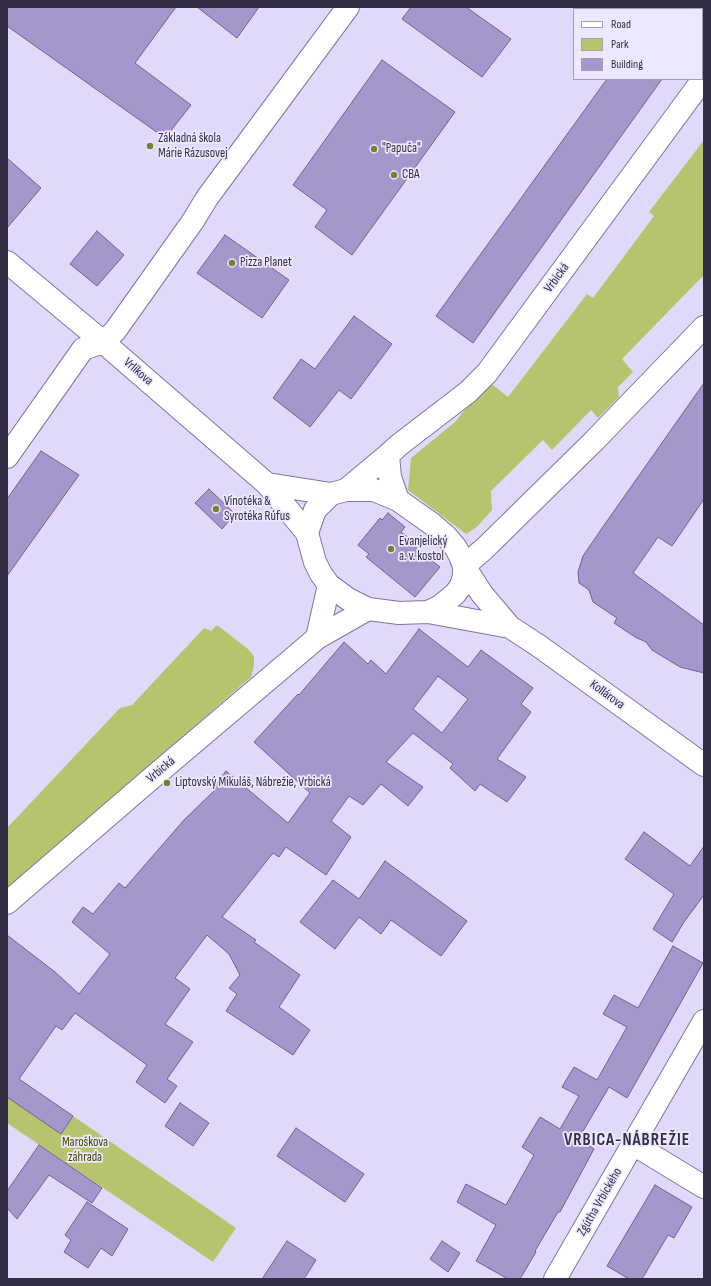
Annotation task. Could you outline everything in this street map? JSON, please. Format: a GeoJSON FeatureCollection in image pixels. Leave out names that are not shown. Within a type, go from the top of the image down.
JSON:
{"type":"FeatureCollection","features":[{"type":"Feature","properties":{"kind":"street"},"geometry":{"type":"LineString","coordinates":[[7,457],[83,349],[103,342],[115,331],[193,221],[207,198],[348,7]]}},
{"type":"Feature","properties":{"kind":"street","name":"Vrbická"},"geometry":{"type":"LineString","coordinates":[[338,492],[468,392],[487,373],[703,80]]}},
{"type":"Feature","properties":{"kind":"street","name":"Vrlíkova"},"geometry":{"type":"LineString","coordinates":[[7,262],[103,342],[267,484],[307,532]]}},
{"type":"Feature","properties":{"kind":"street"},"geometry":{"type":"LineString","coordinates":[[464,566],[484,549],[594,440],[704,327]]}},
{"type":"Feature","properties":{"kind":"street"},"geometry":{"type":"LineString","coordinates":[[388,455],[390,478],[398,500]]}},
{"type":"Feature","properties":{"kind":"street"},"geometry":{"type":"LineString","coordinates":[[267,484],[338,492],[374,490],[398,500],[432,524],[446,536],[456,548],[464,566],[464,576],[461,586],[455,594],[439,607],[428,612],[399,613],[368,608],[348,599],[328,585],[315,562],[307,532],[315,510],[338,492]]}},
{"type":"Feature","properties":{"kind":"street","name":"Kollárova"},"geometry":{"type":"LineString","coordinates":[[464,566],[482,594],[510,627],[539,646],[704,765]]}},
{"type":"Feature","properties":{"kind":"street"},"geometry":{"type":"LineString","coordinates":[[317,638],[328,585]]}},
{"type":"Feature","properties":{"kind":"street","name":"Vrbická"},"geometry":{"type":"LineString","coordinates":[[7,903],[317,638],[368,608]]}},
{"type":"Feature","properties":{"kind":"street","name":"Kollárova"},"geometry":{"type":"LineString","coordinates":[[428,612],[510,627]]}},
{"type":"Feature","properties":{"kind":"street","name":"Zgútha Vrbického"},"geometry":{"type":"LineString","coordinates":[[555,1279],[704,1021]]}},
{"type":"Feature","properties":{"kind":"street"},"geometry":{"type":"LineString","coordinates":[[633,1144],[704,1186]]}},
{"type":"Feature","properties":{"kind":"green space"},"geometry":{"type":"Polygon","coordinates":[[[704,140],[704,275],[622,359],[633,372],[618,387],[619,397],[598,418],[591,410],[552,450],[543,440],[491,491],[492,510],[477,527],[466,534],[408,490],[411,458],[455,422],[488,381],[508,397],[587,294],[593,298],[654,216],[649,212],[704,140]]]}},
{"type":"Feature","properties":{"kind":"green space"},"geometry":{"type":"Polygon","coordinates":[[[217,625],[248,649],[254,656],[254,666],[251,677],[7,891],[7,828],[120,708],[132,705],[204,628],[211,631],[217,625]]]}},
{"type":"Feature","properties":{"kind":"green space","name":"Maroškova záhrada"},"geometry":{"type":"Polygon","coordinates":[[[7,1096],[61,1134],[73,1116],[236,1228],[213,1262],[7,1123],[7,1096]]]}},
{"type":"Feature","properties":{"kind":"building"},"geometry":{"type":"Polygon","coordinates":[[[7,7],[176,7],[135,63],[191,105],[165,138],[7,26],[7,7]]]}},
{"type":"Feature","properties":{"kind":"building"},"geometry":{"type":"Polygon","coordinates":[[[197,7],[259,7],[237,38],[197,7]]]}},
{"type":"Feature","properties":{"kind":"building"},"geometry":{"type":"Polygon","coordinates":[[[411,7],[466,7],[511,39],[482,77],[402,19],[411,7]]]}},
{"type":"Feature","properties":{"kind":"building","name":"\"Papuča\""},"geometry":{"type":"Polygon","coordinates":[[[382,60],[455,112],[352,255],[315,227],[327,210],[293,185],[382,60]]]}},
{"type":"Feature","properties":{"kind":"building"},"geometry":{"type":"Polygon","coordinates":[[[606,80],[661,80],[473,343],[436,316],[606,80]]]}},
{"type":"Feature","properties":{"kind":"building"},"geometry":{"type":"Polygon","coordinates":[[[7,158],[41,188],[7,228],[7,158]]]}},
{"type":"Feature","properties":{"kind":"building"},"geometry":{"type":"Polygon","coordinates":[[[97,231],[124,255],[97,286],[70,264],[97,231]]]}},
{"type":"Feature","properties":{"kind":"building"},"geometry":{"type":"Polygon","coordinates":[[[225,235],[289,280],[262,318],[197,273],[225,235]]]}},
{"type":"Feature","properties":{"kind":"building"},"geometry":{"type":"Polygon","coordinates":[[[354,316],[392,344],[351,399],[339,390],[310,427],[273,398],[301,359],[315,369],[354,316]]]}},
{"type":"Feature","properties":{"kind":"building"},"geometry":{"type":"Polygon","coordinates":[[[704,383],[704,499],[672,546],[658,537],[633,573],[704,625],[704,673],[680,667],[652,650],[646,642],[635,637],[614,623],[617,618],[593,602],[589,590],[579,583],[578,572],[583,556],[704,383]]]}},
{"type":"Feature","properties":{"kind":"building"},"geometry":{"type":"Polygon","coordinates":[[[41,451],[79,475],[7,576],[7,499],[41,451]]]}},
{"type":"Feature","properties":{"kind":"building"},"geometry":{"type":"Polygon","coordinates":[[[209,489],[235,514],[222,529],[195,503],[209,489]]]}},
{"type":"Feature","properties":{"kind":"building","name":"Evanjelický a. v. kostol"},"geometry":{"type":"Polygon","coordinates":[[[388,513],[405,527],[401,532],[415,543],[413,545],[440,567],[415,597],[366,557],[369,554],[358,545],[380,518],[382,520],[388,513]]]}},
{"type":"Feature","properties":{"kind":"building"},"geometry":{"type":"Polygon","coordinates":[[[419,629],[468,667],[481,650],[533,688],[521,704],[531,712],[497,759],[526,777],[507,802],[480,784],[475,791],[450,768],[453,764],[413,733],[386,762],[423,787],[408,806],[381,784],[363,805],[349,796],[331,821],[351,837],[326,875],[286,847],[279,857],[273,853],[222,917],[256,940],[254,942],[300,975],[279,1007],[310,1030],[293,1055],[226,1011],[237,994],[229,988],[240,975],[229,954],[207,935],[175,978],[190,989],[165,1024],[193,1042],[167,1079],[177,1086],[165,1103],[136,1082],[147,1065],[75,1013],[62,1030],[56,1026],[19,1079],[73,1116],[61,1134],[7,1097],[7,935],[55,972],[79,994],[110,954],[72,922],[83,907],[93,914],[119,883],[125,888],[184,820],[216,789],[214,787],[226,771],[288,823],[310,793],[254,742],[298,694],[299,695],[344,642],[368,664],[371,660],[386,674],[419,629]],[[438,676],[413,709],[442,733],[468,699],[438,676]]]}},
{"type":"Feature","properties":{"kind":"building"},"geometry":{"type":"Polygon","coordinates":[[[644,832],[690,866],[704,846],[704,895],[684,922],[672,942],[653,929],[674,894],[625,859],[644,832]]]}},
{"type":"Feature","properties":{"kind":"building"},"geometry":{"type":"Polygon","coordinates":[[[385,861],[467,921],[441,956],[391,920],[381,934],[359,917],[335,949],[300,922],[333,880],[359,899],[385,861]]]}},
{"type":"Feature","properties":{"kind":"building"},"geometry":{"type":"Polygon","coordinates":[[[673,946],[703,963],[627,1098],[609,1087],[579,1138],[594,1149],[560,1212],[558,1212],[520,1279],[508,1279],[476,1261],[496,1225],[457,1202],[466,1184],[506,1205],[534,1155],[522,1147],[540,1117],[560,1129],[579,1096],[562,1087],[574,1067],[597,1080],[627,1027],[603,1014],[614,995],[638,1008],[673,946]]]}},
{"type":"Feature","properties":{"kind":"building"},"geometry":{"type":"Polygon","coordinates":[[[180,1103],[209,1123],[193,1146],[165,1126],[180,1103]]]}},
{"type":"Feature","properties":{"kind":"building"},"geometry":{"type":"Polygon","coordinates":[[[296,1128],[364,1174],[345,1202],[277,1156],[296,1128]]]}},
{"type":"Feature","properties":{"kind":"building"},"geometry":{"type":"Polygon","coordinates":[[[39,1145],[102,1188],[92,1203],[49,1175],[17,1219],[7,1208],[7,1191],[39,1145]]]}},
{"type":"Feature","properties":{"kind":"building"},"geometry":{"type":"Polygon","coordinates":[[[655,1185],[692,1207],[674,1238],[668,1235],[642,1279],[629,1279],[607,1266],[655,1185]]]}},
{"type":"Feature","properties":{"kind":"building"},"geometry":{"type":"Polygon","coordinates":[[[87,1202],[128,1229],[112,1256],[101,1248],[88,1268],[64,1252],[71,1240],[65,1235],[87,1202]]]}},
{"type":"Feature","properties":{"kind":"building"},"geometry":{"type":"Polygon","coordinates":[[[287,1241],[316,1260],[304,1279],[262,1279],[287,1241]]]}},
{"type":"Feature","properties":{"kind":"building"},"geometry":{"type":"Polygon","coordinates":[[[442,1241],[460,1253],[448,1272],[430,1259],[442,1241]]]}},
{"type":"Feature","properties":{"kind":"place","name":"Základná škola Márie Rázusovej"},"geometry":{"type":"Point","coordinates":[150,146]}},
{"type":"Feature","properties":{"kind":"place","name":"\"Papuča\""},"geometry":{"type":"Point","coordinates":[374,149]}},
{"type":"Feature","properties":{"kind":"place","name":"CBA"},"geometry":{"type":"Point","coordinates":[394,175]}},
{"type":"Feature","properties":{"kind":"place","name":"Pizza Planet"},"geometry":{"type":"Point","coordinates":[232,263]}},
{"type":"Feature","properties":{"kind":"place","name":"Vínotéka & Syrotéka Rúfus"},"geometry":{"type":"Point","coordinates":[216,509]}},
{"type":"Feature","properties":{"kind":"place","name":"Evanjelický a. v. kostol"},"geometry":{"type":"Point","coordinates":[391,549]}},
{"type":"Feature","properties":{"kind":"place","name":"Liptovský Mikuláš, Nábrežie, Vrbická"},"geometry":{"type":"Point","coordinates":[167,783]}},
{"type":"Feature","properties":{"kind":"district","name":"VRBICA-NÁBREŽIE"},"geometry":{"type":"Point","coordinates":[627,1141]}}]}
